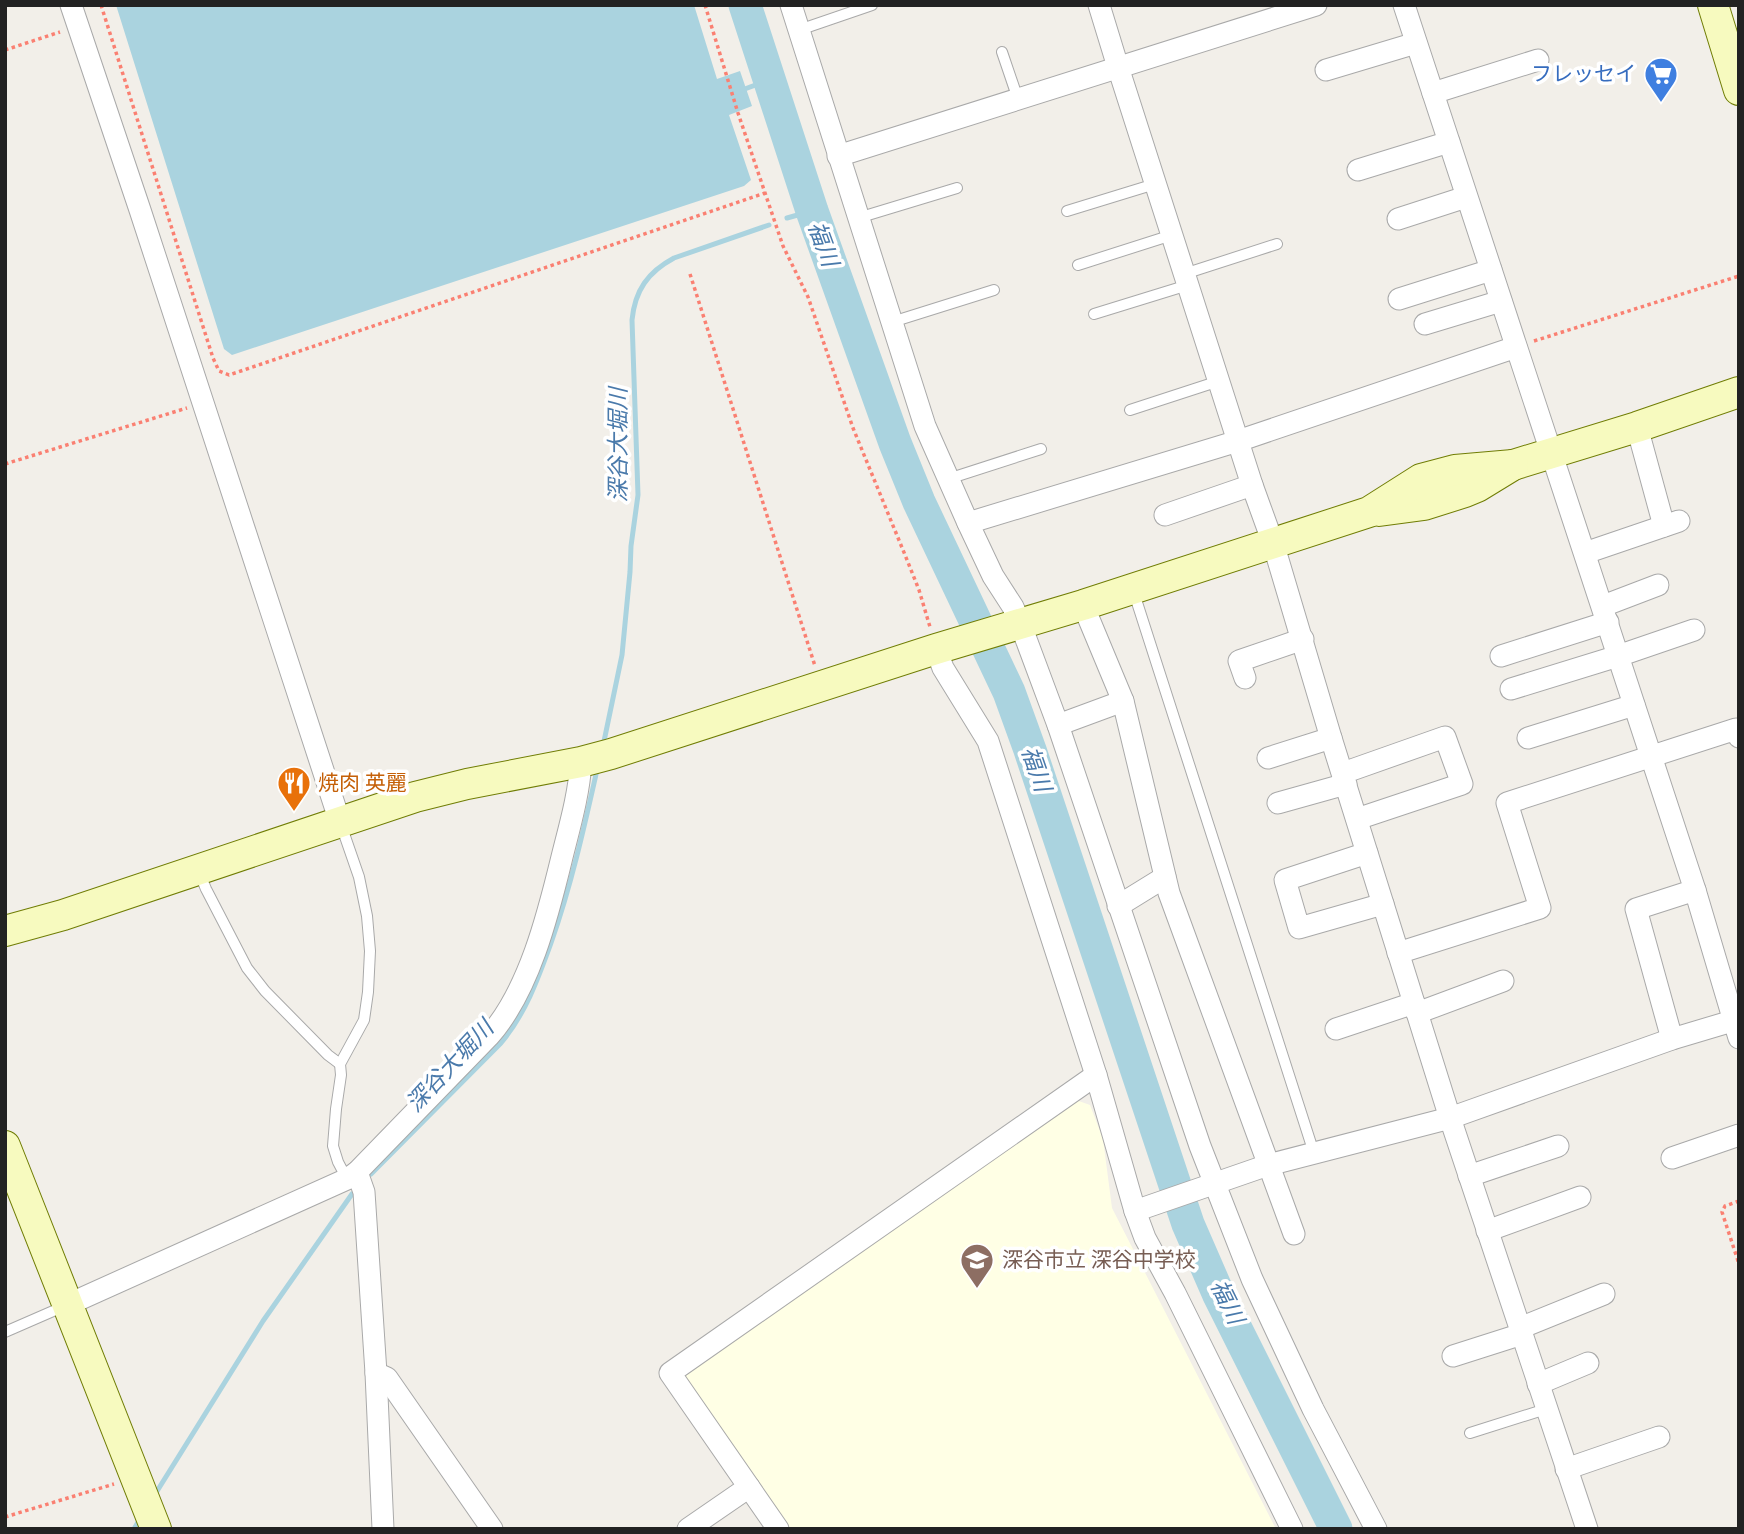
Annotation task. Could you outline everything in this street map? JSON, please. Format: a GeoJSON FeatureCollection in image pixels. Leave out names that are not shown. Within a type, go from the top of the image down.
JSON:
{"type":"FeatureCollection","features":[{"type":"Feature","properties":{"kind":"street"},"geometry":{"type":"LineString","coordinates":[[71,5],[340,822]]}},
{"type":"Feature","properties":{"kind":"street"},"geometry":{"type":"LineString","coordinates":[[791,5],[925,426],[993,576],[1013,607],[1015,625],[1058,725],[1212,1184],[1252,1279],[1313,1409],[1376,1529]]}},
{"type":"Feature","properties":{"kind":"street"},"geometry":{"type":"LineString","coordinates":[[1099,5],[1252,485],[1273,543],[1450,1118],[1587,1529]]}},
{"type":"Feature","properties":{"kind":"street"},"geometry":{"type":"LineString","coordinates":[[838,156],[1316,5]]}},
{"type":"Feature","properties":{"kind":"street"},"geometry":{"type":"LineString","coordinates":[[1141,1210],[1268,1165],[1450,1118],[1672,1039],[1737,1026],[1605,614],[1404,5]]}},
{"type":"Feature","properties":{"kind":"street"},"geometry":{"type":"LineString","coordinates":[[1713,5],[1739,90]]}},
{"type":"Feature","properties":{"kind":"street"},"geometry":{"type":"LineString","coordinates":[[1326,70],[1416,43]]}},
{"type":"Feature","properties":{"kind":"street"},"geometry":{"type":"LineString","coordinates":[[1433,93],[1538,60]]}},
{"type":"Feature","properties":{"kind":"street"},"geometry":{"type":"LineString","coordinates":[[1358,170],[1448,142]]}},
{"type":"Feature","properties":{"kind":"street"},"geometry":{"type":"LineString","coordinates":[[1398,219],[1466,197]]}},
{"type":"Feature","properties":{"kind":"street"},"geometry":{"type":"LineString","coordinates":[[1399,299],[1491,270]]}},
{"type":"Feature","properties":{"kind":"street"},"geometry":{"type":"LineString","coordinates":[[1425,324],[1501,301]]}},
{"type":"Feature","properties":{"kind":"street"},"geometry":{"type":"LineString","coordinates":[[968,523],[1238,441],[1516,346]]}},
{"type":"Feature","properties":{"kind":"street"},"geometry":{"type":"LineString","coordinates":[[5,932],[415,797],[611,754],[1083,605],[1369,512],[1421,479],[1455,470],[1513,465],[1739,392]]}},
{"type":"Feature","properties":{"kind":"street"},"geometry":{"type":"LineString","coordinates":[[1585,553],[1672,523],[1637,427]]}},
{"type":"Feature","properties":{"kind":"street"},"geometry":{"type":"LineString","coordinates":[[1165,514],[1252,485]]}},
{"type":"Feature","properties":{"kind":"street"},"geometry":{"type":"LineString","coordinates":[[1501,656],[1605,614],[1658,585]]}},
{"type":"Feature","properties":{"kind":"street"},"geometry":{"type":"LineString","coordinates":[[1083,605],[1123,701],[1169,893],[1294,1234]]}},
{"type":"Feature","properties":{"kind":"street"},"geometry":{"type":"LineString","coordinates":[[1511,690],[1694,630]]}},
{"type":"Feature","properties":{"kind":"street"},"geometry":{"type":"LineString","coordinates":[[1245,678],[1239,661],[1303,639]]}},
{"type":"Feature","properties":{"kind":"street"},"geometry":{"type":"LineString","coordinates":[[944,647],[943,668],[988,741],[1141,1210],[1145,1238],[1292,1529]]}},
{"type":"Feature","properties":{"kind":"street"},"geometry":{"type":"LineString","coordinates":[[1058,725],[1123,701]]}},
{"type":"Feature","properties":{"kind":"street"},"geometry":{"type":"LineString","coordinates":[[1528,738],[1634,705]]}},
{"type":"Feature","properties":{"kind":"street"},"geometry":{"type":"LineString","coordinates":[[1398,953],[1540,908],[1507,803],[1736,729],[1739,737]]}},
{"type":"Feature","properties":{"kind":"street"},"geometry":{"type":"LineString","coordinates":[[1278,803],[1445,737],[1462,784],[1357,819]]}},
{"type":"Feature","properties":{"kind":"street"},"geometry":{"type":"LineString","coordinates":[[1268,758],[1331,738]]}},
{"type":"Feature","properties":{"kind":"street"},"geometry":{"type":"LineString","coordinates":[[67,1305],[352,1176],[489,1036],[502,1021],[513,1001],[534,952],[551,900],[575,805],[581,762]]}},
{"type":"Feature","properties":{"kind":"street"},"geometry":{"type":"LineString","coordinates":[[1367,853],[1285,880],[1299,928],[1383,904]]}},
{"type":"Feature","properties":{"kind":"street"},"geometry":{"type":"LineString","coordinates":[[1118,906],[1165,877]]}},
{"type":"Feature","properties":{"kind":"street"},"geometry":{"type":"LineString","coordinates":[[1672,1039],[1636,909],[1695,890]]}},
{"type":"Feature","properties":{"kind":"street"},"geometry":{"type":"LineString","coordinates":[[1336,1029],[1503,981]]}},
{"type":"Feature","properties":{"kind":"street"},"geometry":{"type":"LineString","coordinates":[[778,1529],[670,1373],[1096,1075]]}},
{"type":"Feature","properties":{"kind":"street"},"geometry":{"type":"LineString","coordinates":[[1672,1158],[1739,1135]]}},
{"type":"Feature","properties":{"kind":"street"},"geometry":{"type":"LineString","coordinates":[[5,1146],[156,1529]]}},
{"type":"Feature","properties":{"kind":"street"},"geometry":{"type":"LineString","coordinates":[[1469,1175],[1558,1146]]}},
{"type":"Feature","properties":{"kind":"street"},"geometry":{"type":"LineString","coordinates":[[352,1176],[364,1192],[383,1529]]}},
{"type":"Feature","properties":{"kind":"street"},"geometry":{"type":"LineString","coordinates":[[1487,1231],[1580,1197]]}},
{"type":"Feature","properties":{"kind":"street"},"geometry":{"type":"LineString","coordinates":[[1453,1356],[1521,1331],[1604,1294]]}},
{"type":"Feature","properties":{"kind":"street"},"geometry":{"type":"LineString","coordinates":[[1538,1384],[1588,1363]]}},
{"type":"Feature","properties":{"kind":"street"},"geometry":{"type":"LineString","coordinates":[[376,1373],[387,1378],[492,1529]]}},
{"type":"Feature","properties":{"kind":"street"},"geometry":{"type":"LineString","coordinates":[[1566,1469],[1659,1437]]}},
{"type":"Feature","properties":{"kind":"street"},"geometry":{"type":"LineString","coordinates":[[688,1529],[749,1487]]}},
{"type":"Feature","properties":{"kind":"lane"},"geometry":{"type":"LineString","coordinates":[[799,30],[872,5]]}},
{"type":"Feature","properties":{"kind":"lane"},"geometry":{"type":"LineString","coordinates":[[1002,52],[1017,99]]}},
{"type":"Feature","properties":{"kind":"lane"},"geometry":{"type":"LineString","coordinates":[[1067,211],[1155,184]]}},
{"type":"Feature","properties":{"kind":"lane"},"geometry":{"type":"LineString","coordinates":[[858,218],[957,188]]}},
{"type":"Feature","properties":{"kind":"lane"},"geometry":{"type":"LineString","coordinates":[[1078,265],[1172,235]]}},
{"type":"Feature","properties":{"kind":"lane"},"geometry":{"type":"LineString","coordinates":[[1094,314],[1277,244]]}},
{"type":"Feature","properties":{"kind":"lane"},"geometry":{"type":"LineString","coordinates":[[892,322],[994,290]]}},
{"type":"Feature","properties":{"kind":"lane"},"geometry":{"type":"LineString","coordinates":[[1130,410],[1219,381]]}},
{"type":"Feature","properties":{"kind":"lane"},"geometry":{"type":"LineString","coordinates":[[948,479],[1041,449]]}},
{"type":"Feature","properties":{"kind":"lane"},"geometry":{"type":"LineString","coordinates":[[1133,588],[1314,1153]]}},
{"type":"Feature","properties":{"kind":"lane"},"geometry":{"type":"LineString","coordinates":[[340,822],[359,877],[367,916],[370,951],[364,1020],[340,1064],[333,1146],[338,1162],[352,1176]]}},
{"type":"Feature","properties":{"kind":"lane"},"geometry":{"type":"LineString","coordinates":[[198,869],[247,968],[265,990],[340,1064]]}},
{"type":"Feature","properties":{"kind":"lane"},"geometry":{"type":"LineString","coordinates":[[5,1332],[67,1305]]}},
{"type":"Feature","properties":{"kind":"lane"},"geometry":{"type":"LineString","coordinates":[[1470,1433],[1546,1409]]}},
{"type":"Feature","properties":{"kind":"path"},"geometry":{"type":"LineString","coordinates":[[102,5],[213,358],[219,371],[229,375],[765,193]]}},
{"type":"Feature","properties":{"kind":"path"},"geometry":{"type":"LineString","coordinates":[[705,5],[783,246],[808,297],[853,428],[944,647]]}},
{"type":"Feature","properties":{"kind":"path"},"geometry":{"type":"LineString","coordinates":[[5,50],[78,26]]}},
{"type":"Feature","properties":{"kind":"path"},"geometry":{"type":"LineString","coordinates":[[690,275],[821,686]]}},
{"type":"Feature","properties":{"kind":"path"},"geometry":{"type":"LineString","coordinates":[[1516,346],[1739,276]]}},
{"type":"Feature","properties":{"kind":"path"},"geometry":{"type":"LineString","coordinates":[[5,464],[204,403]]}},
{"type":"Feature","properties":{"kind":"path"},"geometry":{"type":"LineString","coordinates":[[1739,1201],[1725,1206],[1722,1212],[1739,1264]]}},
{"type":"Feature","properties":{"kind":"path"},"geometry":{"type":"LineString","coordinates":[[5,1517],[135,1477]]}},
{"type":"Feature","properties":{"kind":"shaded area","name":"深谷市立 深谷中学校"},"geometry":{"type":"Polygon","coordinates":[[[1076,1100],[1090,1105],[1103,1139],[1112,1208],[1276,1529],[789,1529],[682,1373],[1076,1100]]]}},
{"type":"Feature","properties":{"kind":"water"},"geometry":{"type":"Polygon","coordinates":[[[116,5],[694,5],[717,79],[740,71],[752,106],[729,115],[751,180],[744,186],[232,355],[224,349],[116,5]]]}},
{"type":"Feature","properties":{"kind":"waterway","name":"福川"},"geometry":{"type":"LineString","coordinates":[[745,5],[812,211],[895,443],[919,502],[1009,692],[1188,1224],[1218,1293],[1336,1529]]}},
{"type":"Feature","properties":{"kind":"waterway"},"geometry":{"type":"LineString","coordinates":[[742,90],[769,80]]}},
{"type":"Feature","properties":{"kind":"waterway","name":"深谷大堀川"},"geometry":{"type":"LineString","coordinates":[[787,218],[812,211]]}},
{"type":"Feature","properties":{"kind":"waterway","name":"深谷大堀川"},"geometry":{"type":"LineString","coordinates":[[603,746],[622,655],[638,495],[632,320],[636,300],[650,276],[674,258],[769,225]]}},
{"type":"Feature","properties":{"kind":"waterway","name":"深谷大堀川"},"geometry":{"type":"LineString","coordinates":[[371,1174],[500,1044],[524,1009],[541,970],[565,900],[597,770]]}},
{"type":"Feature","properties":{"kind":"waterway","name":"深谷大堀川"},"geometry":{"type":"LineString","coordinates":[[154,1496],[263,1321],[352,1194]]}},
{"type":"Feature","properties":{"kind":"waterway","name":"深谷大堀川"},"geometry":{"type":"LineString","coordinates":[[134,1529],[141,1517]]}},
{"type":"Feature","properties":{"kind":"place","name":"フレッセイ"},"geometry":{"type":"Point","coordinates":[1661,104]}},
{"type":"Feature","properties":{"kind":"place","name":"焼肉 英麗"},"geometry":{"type":"Point","coordinates":[294,813]}},
{"type":"Feature","properties":{"kind":"place","name":"深谷市立 深谷中学校"},"geometry":{"type":"Point","coordinates":[977,1290]}}]}
